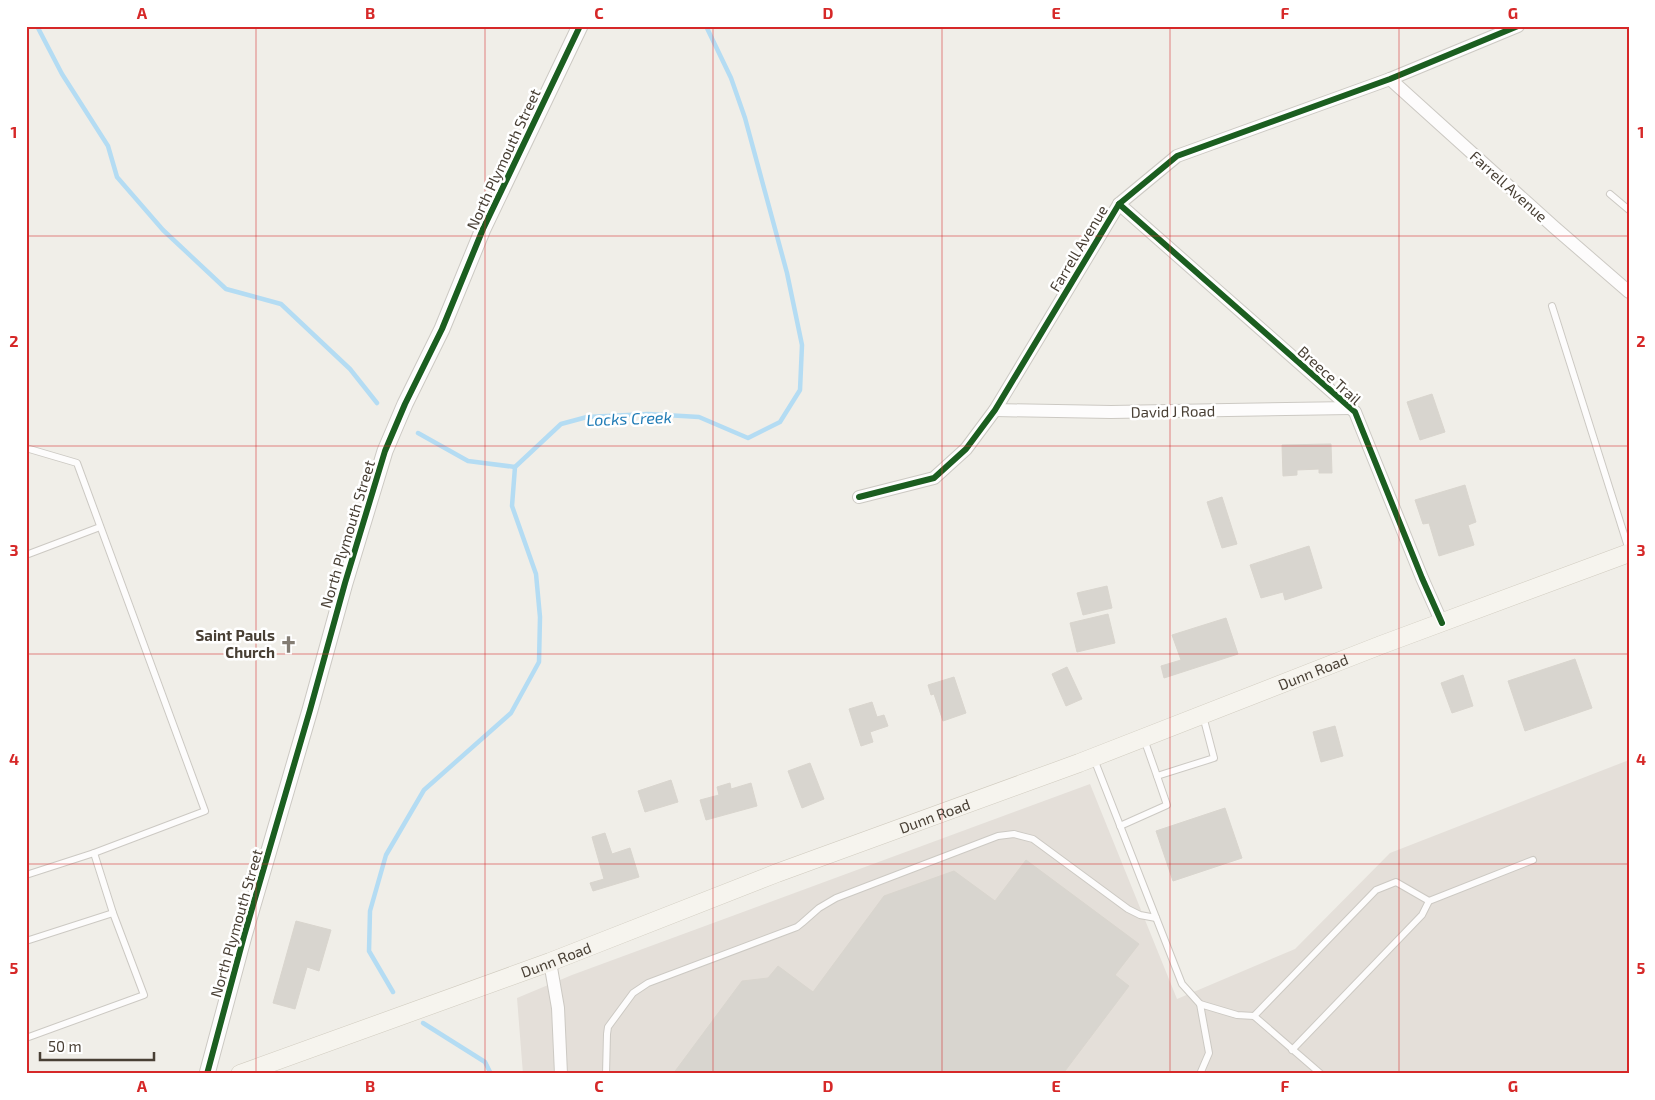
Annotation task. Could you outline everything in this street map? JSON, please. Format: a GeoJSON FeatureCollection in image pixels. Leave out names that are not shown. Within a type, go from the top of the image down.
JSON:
{"type":"FeatureCollection","features":[{"type":"Feature","properties":{"kind":"main road","name":"Dunn Road"},"geometry":{"type":"LineString","coordinates":[[240,1074],[550,962],[777,873],[1094,758],[1629,551]]}},
{"type":"Feature","properties":{"kind":"street","name":"North Plymouth Street"},"geometry":{"type":"LineString","coordinates":[[207,1074],[244,936],[345,583],[385,451],[405,404],[442,329],[483,229],[580,26]]}},
{"type":"Feature","properties":{"kind":"street","name":"Farrell Avenue"},"geometry":{"type":"LineString","coordinates":[[860,497],[934,478],[966,448],[995,410],[1119,204],[1177,156],[1390,80],[1518,26]]}},
{"type":"Feature","properties":{"kind":"street","name":"Farrell Avenue"},"geometry":{"type":"LineString","coordinates":[[1390,80],[1629,292]]}},
{"type":"Feature","properties":{"kind":"street","name":"Breece Trail"},"geometry":{"type":"LineString","coordinates":[[1119,204],[1355,412],[1442,623]]}},
{"type":"Feature","properties":{"kind":"street","name":"David J Road"},"geometry":{"type":"LineString","coordinates":[[995,410],[1111,412],[1351,408]]}},
{"type":"Feature","properties":{"kind":"street"},"geometry":{"type":"LineString","coordinates":[[550,962],[558,1008],[561,1074]]}},
{"type":"Feature","properties":{"kind":"lane"},"geometry":{"type":"LineString","coordinates":[[1610,194],[1629,210]]}},
{"type":"Feature","properties":{"kind":"lane"},"geometry":{"type":"LineString","coordinates":[[1552,306],[1629,551]]}},
{"type":"Feature","properties":{"kind":"lane"},"geometry":{"type":"LineString","coordinates":[[26,448],[76,463],[205,811],[94,853],[26,875]]}},
{"type":"Feature","properties":{"kind":"lane"},"geometry":{"type":"LineString","coordinates":[[26,555],[100,527]]}},
{"type":"Feature","properties":{"kind":"lane"},"geometry":{"type":"LineString","coordinates":[[1157,776],[1214,758],[1202,715]]}},
{"type":"Feature","properties":{"kind":"lane"},"geometry":{"type":"LineString","coordinates":[[1120,826],[1167,804],[1143,738]]}},
{"type":"Feature","properties":{"kind":"lane"},"geometry":{"type":"LineString","coordinates":[[1094,758],[1182,984],[1200,1004],[1237,1015],[1254,1016],[1320,1074]]}},
{"type":"Feature","properties":{"kind":"lane"},"geometry":{"type":"LineString","coordinates":[[606,1074],[608,1027],[633,993],[648,982],[796,927],[819,908],[836,898],[998,836],[1014,834],[1033,839],[1128,909],[1140,915],[1156,918]]}},
{"type":"Feature","properties":{"kind":"lane"},"geometry":{"type":"LineString","coordinates":[[26,1038],[144,995],[113,913],[94,853]]}},
{"type":"Feature","properties":{"kind":"lane"},"geometry":{"type":"LineString","coordinates":[[1292,1050],[1422,915],[1429,902],[1533,860]]}},
{"type":"Feature","properties":{"kind":"lane"},"geometry":{"type":"LineString","coordinates":[[1254,1016],[1376,890],[1396,882],[1429,902]]}},
{"type":"Feature","properties":{"kind":"lane"},"geometry":{"type":"LineString","coordinates":[[26,942],[113,913]]}},
{"type":"Feature","properties":{"kind":"lane"},"geometry":{"type":"LineString","coordinates":[[1200,1004],[1209,1053],[1200,1074]]}},
{"type":"Feature","properties":{"kind":"shaded area"},"geometry":{"type":"Polygon","coordinates":[[[1629,760],[1629,1074],[523,1074],[517,998],[572,975],[1090,784],[1177,999],[1295,949],[1390,853],[1629,760]]]}},
{"type":"Feature","properties":{"kind":"building"},"geometry":{"type":"Polygon","coordinates":[[[1432,394],[1445,432],[1420,440],[1407,402],[1432,394]]]}},
{"type":"Feature","properties":{"kind":"building"},"geometry":{"type":"Polygon","coordinates":[[[1331,444],[1332,473],[1319,473],[1319,469],[1297,470],[1297,475],[1283,476],[1282,445],[1331,444]]]}},
{"type":"Feature","properties":{"kind":"building"},"geometry":{"type":"Polygon","coordinates":[[[1465,485],[1476,522],[1468,525],[1474,545],[1439,556],[1429,523],[1423,524],[1415,500],[1465,485]]]}},
{"type":"Feature","properties":{"kind":"building"},"geometry":{"type":"Polygon","coordinates":[[[1222,497],[1237,544],[1222,548],[1207,502],[1222,497]]]}},
{"type":"Feature","properties":{"kind":"building"},"geometry":{"type":"Polygon","coordinates":[[[1309,546],[1322,588],[1285,600],[1283,592],[1261,598],[1250,565],[1309,546]]]}},
{"type":"Feature","properties":{"kind":"building"},"geometry":{"type":"Polygon","coordinates":[[[1107,586],[1112,608],[1083,615],[1077,593],[1107,586]]]}},
{"type":"Feature","properties":{"kind":"building"},"geometry":{"type":"Polygon","coordinates":[[[1108,614],[1115,643],[1077,652],[1070,623],[1108,614]]]}},
{"type":"Feature","properties":{"kind":"building"},"geometry":{"type":"Polygon","coordinates":[[[1226,618],[1238,654],[1164,678],[1161,666],[1181,660],[1172,635],[1226,618]]]}},
{"type":"Feature","properties":{"kind":"building"},"geometry":{"type":"Polygon","coordinates":[[[1575,659],[1592,708],[1525,731],[1508,681],[1575,659]]]}},
{"type":"Feature","properties":{"kind":"building"},"geometry":{"type":"Polygon","coordinates":[[[1067,667],[1082,699],[1066,706],[1052,674],[1067,667]]]}},
{"type":"Feature","properties":{"kind":"building"},"geometry":{"type":"Polygon","coordinates":[[[1463,675],[1473,706],[1452,713],[1441,683],[1463,675]]]}},
{"type":"Feature","properties":{"kind":"building"},"geometry":{"type":"Polygon","coordinates":[[[954,677],[966,713],[943,721],[934,694],[931,695],[928,685],[954,677]]]}},
{"type":"Feature","properties":{"kind":"building"},"geometry":{"type":"Polygon","coordinates":[[[872,702],[877,717],[884,715],[888,726],[870,732],[873,742],[861,746],[849,709],[872,702]]]}},
{"type":"Feature","properties":{"kind":"building"},"geometry":{"type":"Polygon","coordinates":[[[1335,726],[1343,756],[1321,762],[1313,732],[1335,726]]]}},
{"type":"Feature","properties":{"kind":"building"},"geometry":{"type":"Polygon","coordinates":[[[810,763],[824,799],[802,808],[788,771],[810,763]]]}},
{"type":"Feature","properties":{"kind":"building"},"geometry":{"type":"Polygon","coordinates":[[[671,780],[678,802],[645,812],[638,791],[671,780]]]}},
{"type":"Feature","properties":{"kind":"building"},"geometry":{"type":"Polygon","coordinates":[[[730,783],[731,789],[751,783],[757,806],[706,820],[700,800],[719,795],[717,787],[730,783]]]}},
{"type":"Feature","properties":{"kind":"building"},"geometry":{"type":"Polygon","coordinates":[[[1225,808],[1242,858],[1173,881],[1156,831],[1225,808]]]}},
{"type":"Feature","properties":{"kind":"building"},"geometry":{"type":"Polygon","coordinates":[[[605,833],[612,854],[630,848],[639,877],[593,891],[590,883],[604,879],[592,837],[605,833]]]}},
{"type":"Feature","properties":{"kind":"building"},"geometry":{"type":"Polygon","coordinates":[[[1026,860],[1139,944],[1115,975],[1129,986],[1065,1071],[1068,1074],[673,1074],[742,981],[768,978],[778,966],[813,992],[884,896],[954,871],[995,901],[1026,860]]]}},
{"type":"Feature","properties":{"kind":"building"},"geometry":{"type":"Polygon","coordinates":[[[296,921],[331,930],[319,971],[307,967],[295,1009],[273,1003],[296,921]]]}},
{"type":"Feature","properties":{"kind":"waterway"},"geometry":{"type":"LineString","coordinates":[[37,26],[62,74],[108,146],[117,177],[163,230],[226,289],[281,304],[350,369],[377,403]]}},
{"type":"Feature","properties":{"kind":"waterway","name":"Locks Creek"},"geometry":{"type":"LineString","coordinates":[[393,992],[369,951],[370,911],[386,855],[424,790],[511,713],[539,662],[540,617],[536,574],[512,506],[515,467],[561,424],[587,417],[648,414],[699,417],[748,438],[780,422],[800,390],[802,345],[787,273],[745,118],[731,78],[706,26]]}},
{"type":"Feature","properties":{"kind":"waterway"},"geometry":{"type":"LineString","coordinates":[[418,433],[468,461],[515,467]]}},
{"type":"Feature","properties":{"kind":"waterway","name":"Locks Creek"},"geometry":{"type":"LineString","coordinates":[[423,1023],[485,1062],[491,1074]]}},
{"type":"Feature","properties":{"kind":"cycle path"},"geometry":{"type":"LineString","coordinates":[[207,1074],[244,936],[345,583],[385,451],[405,404],[442,329],[483,229],[580,26]]}},
{"type":"Feature","properties":{"kind":"cycle path"},"geometry":{"type":"LineString","coordinates":[[859,497],[934,478],[966,449],[995,410],[1119,204],[1177,156],[1390,79],[1518,26]]}},
{"type":"Feature","properties":{"kind":"cycle path"},"geometry":{"type":"LineString","coordinates":[[1119,204],[1355,412],[1442,623]]}},
{"type":"Feature","properties":{"kind":"place","name":"Saint Pauls Church"},"geometry":{"type":"Point","coordinates":[289,644]}}]}
